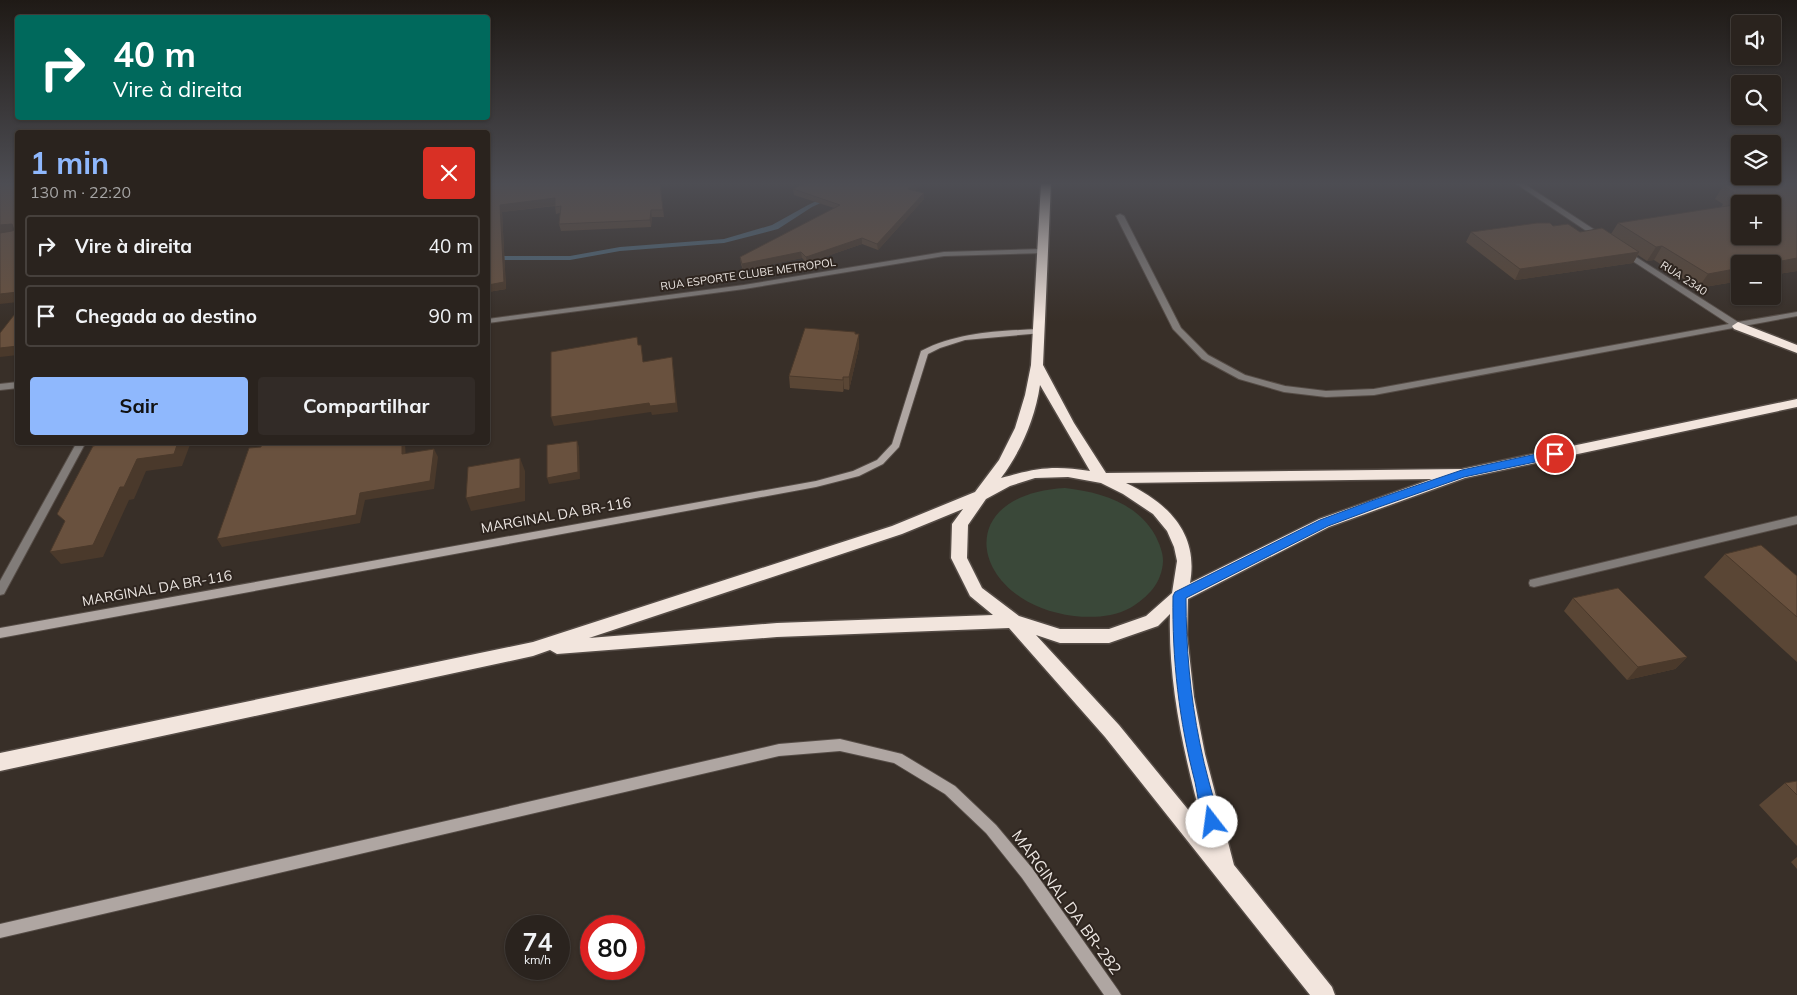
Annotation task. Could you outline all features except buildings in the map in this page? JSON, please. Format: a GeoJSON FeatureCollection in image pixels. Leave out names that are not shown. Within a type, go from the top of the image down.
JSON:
{"type":"FeatureCollection","features":[{"type":"Feature","properties":{"kind":"highway"},"geometry":{"type":"LineString","coordinates":[[1043,229],[1037,364],[1032,395],[1022,428],[1005,462],[960,524],[959,558],[976,592],[1013,621],[1112,731],[1324,995]]}},
{"type":"Feature","properties":{"kind":"highway"},"geometry":{"type":"LineString","coordinates":[[1738,326],[1797,349]]}},
{"type":"Feature","properties":{"kind":"highway"},"geometry":{"type":"LineString","coordinates":[[1037,364],[1062,415],[1102,478],[1134,492],[1161,513],[1179,538],[1186,566],[1179,596],[1179,640],[1192,745],[1226,873]]}},
{"type":"Feature","properties":{"kind":"highway"},"geometry":{"type":"LineString","coordinates":[[533,649],[777,630],[1013,621],[1060,636],[1110,636],[1152,621],[1179,596],[1324,523],[1462,474],[1797,403]]}},
{"type":"Feature","properties":{"kind":"highway"},"geometry":{"type":"LineString","coordinates":[[0,762],[533,649],[897,530],[980,496],[1005,482],[1035,473],[1068,472],[1102,478],[1462,474]]}},
{"type":"Feature","properties":{"kind":"street"},"geometry":{"type":"LineString","coordinates":[[1127,229],[1176,329],[1205,357],[1242,377],[1284,389],[1326,394],[1374,392],[1797,314]]}},
{"type":"Feature","properties":{"kind":"street"},"geometry":{"type":"LineString","coordinates":[[1590,229],[1608,241]]}},
{"type":"Feature","properties":{"kind":"street","name":"RUA 2340"},"geometry":{"type":"LineString","coordinates":[[1616,246],[1738,326]]}},
{"type":"Feature","properties":{"kind":"street","name":"RUA ESPORTE CLUBE METROPOL"},"geometry":{"type":"LineString","coordinates":[[490,322],[744,287],[944,254],[1042,251]]}},
{"type":"Feature","properties":{"kind":"street","name":"MARGINAL DA BR-116"},"geometry":{"type":"LineString","coordinates":[[0,633],[816,484],[856,474],[880,462],[896,445],[924,353],[939,344],[964,338],[1039,331]]}},
{"type":"Feature","properties":{"kind":"street"},"geometry":{"type":"LineString","coordinates":[[0,387],[15,385]]}},
{"type":"Feature","properties":{"kind":"street"},"geometry":{"type":"LineString","coordinates":[[0,592],[80,445]]}},
{"type":"Feature","properties":{"kind":"street"},"geometry":{"type":"LineString","coordinates":[[1534,583],[1797,520]]}},
{"type":"Feature","properties":{"kind":"street","name":"MARGINAL DA BR-282"},"geometry":{"type":"LineString","coordinates":[[0,931],[779,750],[840,745],[898,758],[950,790],[991,829],[1028,873],[1113,995]]}},
{"type":"Feature","properties":{"kind":"green space"},"geometry":{"type":"Polygon","coordinates":[[[1065,488],[1104,496],[1128,507],[1147,524],[1155,535],[1163,558],[1160,576],[1153,589],[1130,608],[1110,615],[1088,617],[1074,616],[1040,607],[1013,592],[995,572],[987,550],[989,528],[1002,509],[1027,495],[1065,488]]]}},
{"type":"Feature","properties":{"kind":"waterway"},"geometry":{"type":"LineString","coordinates":[[490,258],[570,258],[620,249],[724,241],[766,229]]}},
{"type":"Feature","properties":{"kind":"route"},"geometry":{"type":"LineString","coordinates":[[1212,822],[1192,745],[1179,640],[1179,596],[1253,557],[1324,523],[1392,497],[1462,474],[1555,454]]}}]}
